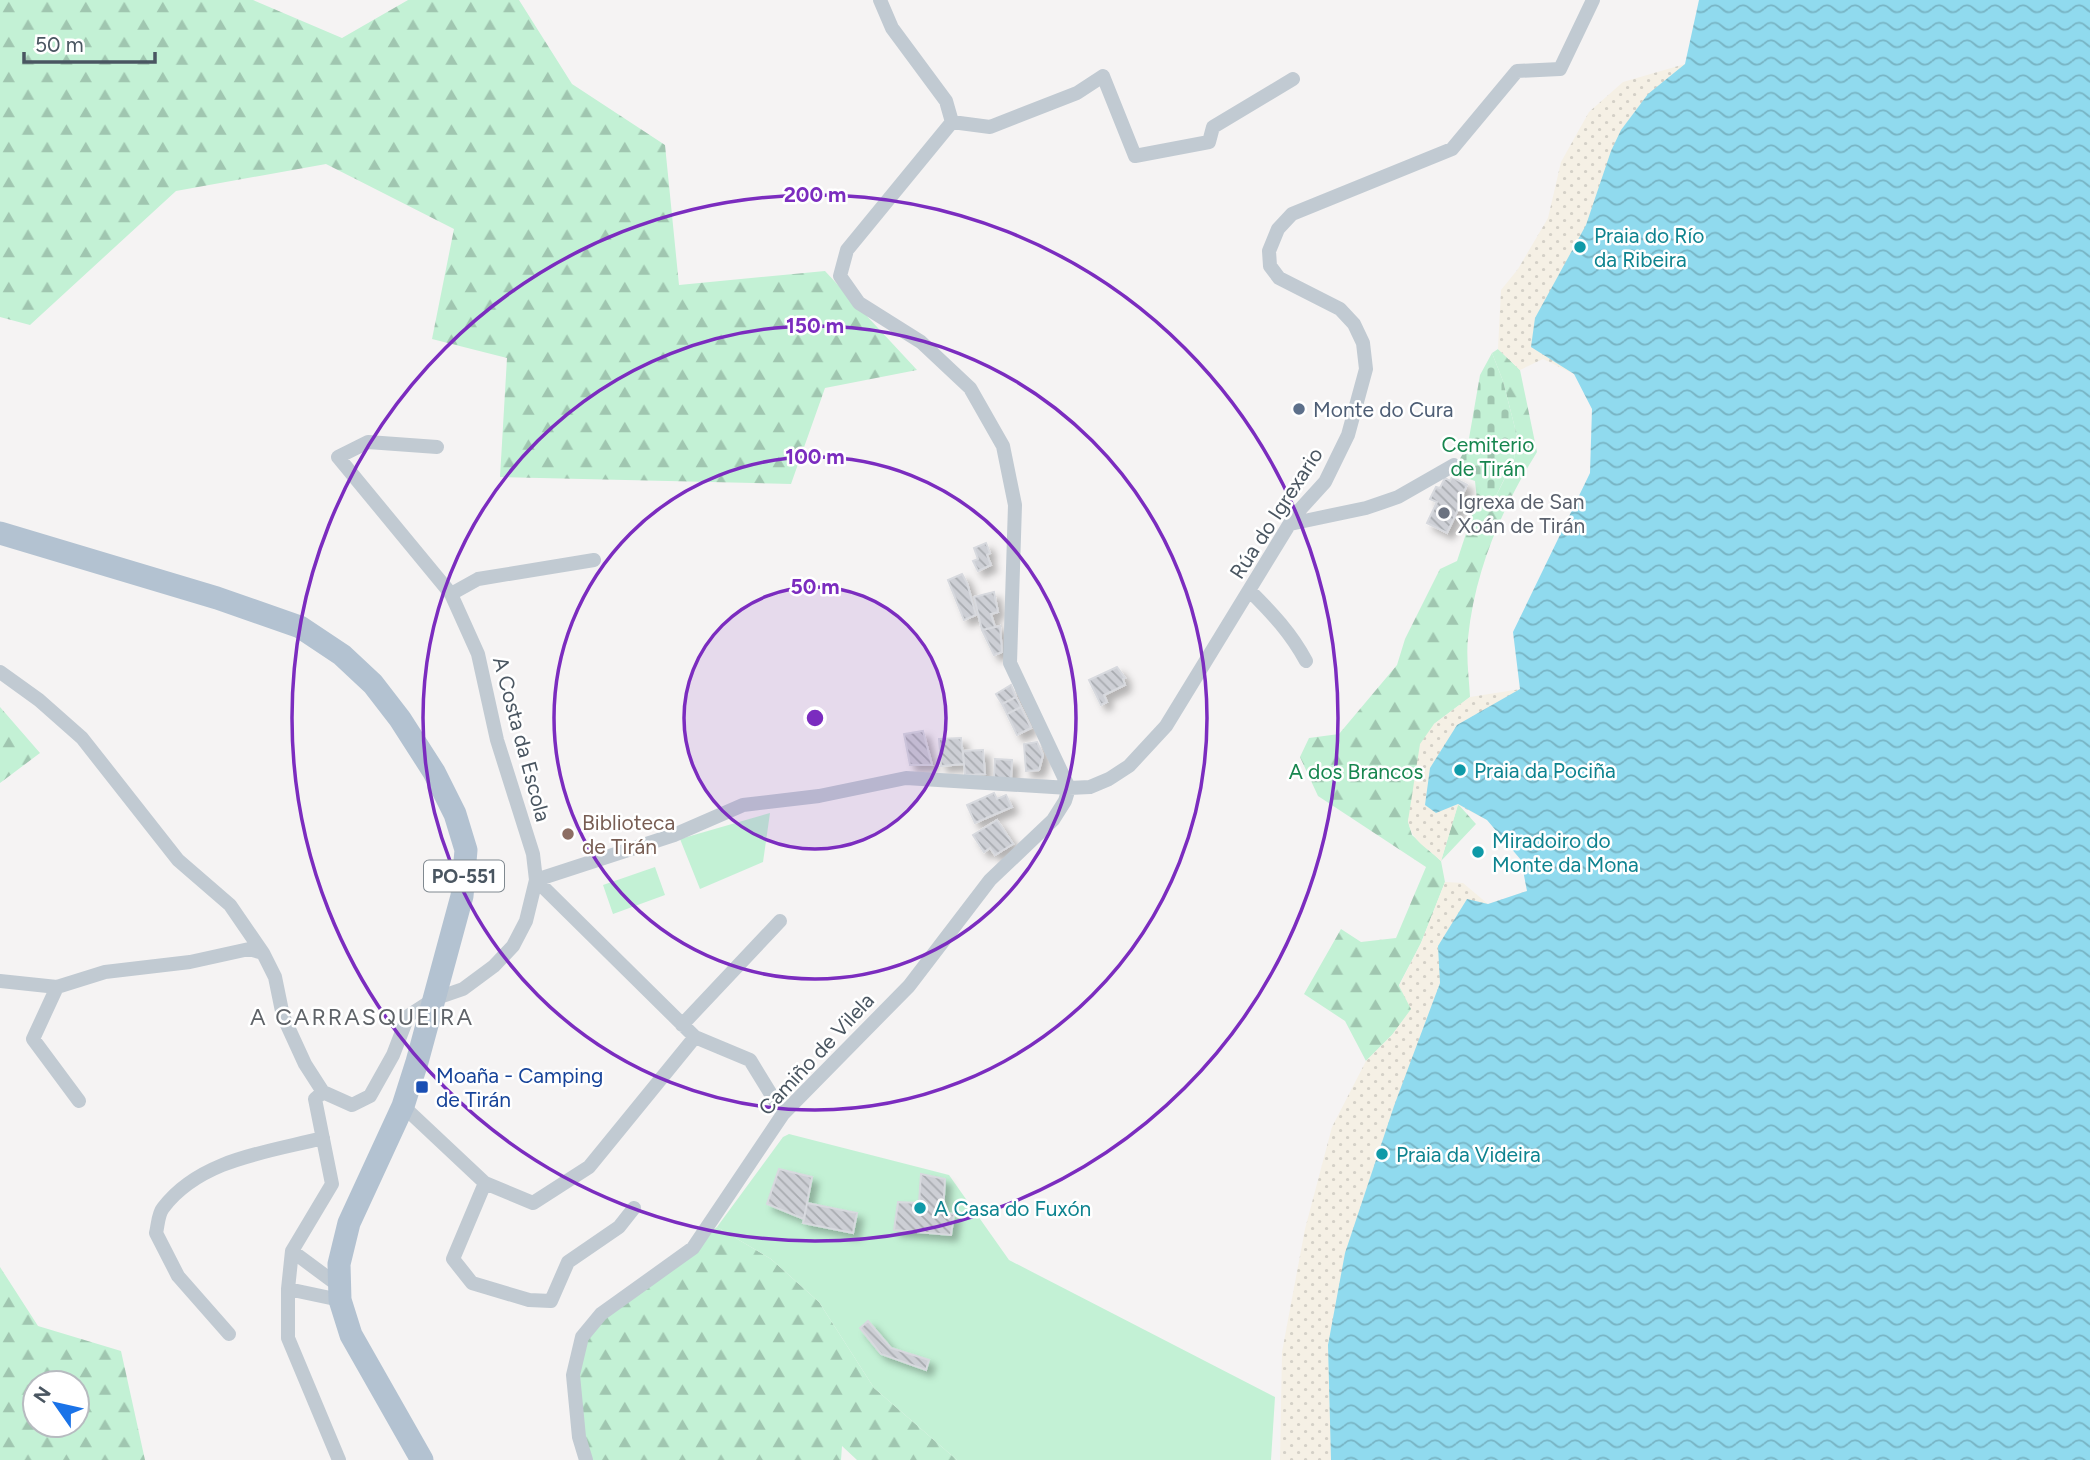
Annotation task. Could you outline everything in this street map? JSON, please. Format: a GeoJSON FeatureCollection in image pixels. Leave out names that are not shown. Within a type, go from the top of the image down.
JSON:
{"type":"FeatureCollection","features":[{"type":"Feature","properties":{"kind":"main road","name":"PO-551"},"geometry":{"type":"LineString","coordinates":[[0,533],[228,601],[300,627],[342,655],[373,684],[435,772],[455,814],[466,850],[462,896],[403,1106],[349,1223],[339,1264],[340,1293],[351,1335],[422,1460]]}},
{"type":"Feature","properties":{"kind":"street"},"geometry":{"type":"LineString","coordinates":[[880,0],[892,28],[946,101],[952,122]]}},
{"type":"Feature","properties":{"kind":"street","name":"Rúa do Igrexario"},"geometry":{"type":"LineString","coordinates":[[536,880],[674,835],[743,804],[819,796],[906,778],[1090,787],[1129,766],[1166,726],[1290,524],[1325,482],[1348,435],[1366,369],[1363,343],[1354,324],[1340,309],[1279,278],[1270,266],[1269,251],[1278,229],[1292,214],[1452,149],[1517,71],[1560,69],[1593,0]]}},
{"type":"Feature","properties":{"kind":"street"},"geometry":{"type":"LineString","coordinates":[[952,122],[990,127],[1077,93],[1103,76],[1135,156],[1209,142],[1213,127],[1293,79]]}},
{"type":"Feature","properties":{"kind":"street"},"geometry":{"type":"LineString","coordinates":[[952,122],[847,250],[840,276],[859,303],[921,342],[970,388],[1003,446],[1015,505],[1010,663],[1069,788]]}},
{"type":"Feature","properties":{"kind":"street","name":"A Costa da Escola"},"geometry":{"type":"LineString","coordinates":[[323,1092],[352,1105],[370,1096],[393,1055],[408,1016],[434,999],[463,989],[494,966],[513,946],[526,921],[536,880],[533,854],[497,740],[478,654],[452,594],[338,457],[368,442],[437,447]]}},
{"type":"Feature","properties":{"kind":"street"},"geometry":{"type":"LineString","coordinates":[[1290,524],[1366,508],[1398,497],[1454,465]]}},
{"type":"Feature","properties":{"kind":"street"},"geometry":{"type":"LineString","coordinates":[[452,594],[478,579],[594,560]]}},
{"type":"Feature","properties":{"kind":"street"},"geometry":{"type":"LineString","coordinates":[[1250,591],[1294,638],[1306,661]]}},
{"type":"Feature","properties":{"kind":"street"},"geometry":{"type":"LineString","coordinates":[[0,672],[39,700],[82,738],[178,860],[230,905],[275,976],[282,1016],[305,1064],[323,1092],[315,1099],[332,1184],[292,1251],[288,1289],[288,1338],[339,1460]]}},
{"type":"Feature","properties":{"kind":"street","name":"Camiño de Vilela"},"geometry":{"type":"LineString","coordinates":[[586,1460],[579,1437],[573,1375],[582,1337],[601,1314],[693,1248],[783,1114],[909,986],[990,880],[1053,820],[1065,802],[1069,788]]}},
{"type":"Feature","properties":{"kind":"street"},"geometry":{"type":"LineString","coordinates":[[536,880],[695,1038],[750,1060],[783,1114]]}},
{"type":"Feature","properties":{"kind":"street"},"geometry":{"type":"LineString","coordinates":[[682,1025],[780,921]]}},
{"type":"Feature","properties":{"kind":"street"},"geometry":{"type":"LineString","coordinates":[[0,981],[57,987],[105,972],[190,961],[249,949],[262,953]]}},
{"type":"Feature","properties":{"kind":"street"},"geometry":{"type":"LineString","coordinates":[[57,987],[33,1039],[79,1101]]}},
{"type":"Feature","properties":{"kind":"street"},"geometry":{"type":"LineString","coordinates":[[403,1106],[485,1183],[533,1203],[589,1167],[695,1038]]}},
{"type":"Feature","properties":{"kind":"street"},"geometry":{"type":"LineString","coordinates":[[229,1334],[178,1276],[156,1233],[161,1209],[195,1177],[229,1161],[323,1138]]}},
{"type":"Feature","properties":{"kind":"street"},"geometry":{"type":"LineString","coordinates":[[485,1183],[453,1259],[472,1283],[529,1300],[551,1301],[568,1262],[619,1227],[634,1208]]}},
{"type":"Feature","properties":{"kind":"street"},"geometry":{"type":"LineString","coordinates":[[292,1251],[340,1293]]}},
{"type":"Feature","properties":{"kind":"street"},"geometry":{"type":"LineString","coordinates":[[288,1289],[340,1293]]}},
{"type":"Feature","properties":{"kind":"green space"},"geometry":{"type":"Polygon","coordinates":[[[0,0],[253,0],[342,38],[408,0],[519,0],[572,84],[665,145],[679,285],[825,271],[917,370],[825,388],[791,484],[500,477],[507,358],[432,339],[454,229],[326,164],[176,191],[30,325],[0,317],[0,0]]]}},
{"type":"Feature","properties":{"kind":"green space","name":"A dos Brancos"},"geometry":{"type":"Polygon","coordinates":[[[1498,349],[1520,370],[1537,452],[1501,518],[1483,565],[1471,613],[1467,645],[1470,697],[1434,724],[1408,821],[1412,835],[1441,861],[1445,882],[1421,943],[1399,985],[1412,1009],[1392,1035],[1366,1061],[1345,1021],[1304,994],[1341,929],[1361,942],[1396,938],[1426,867],[1318,796],[1300,757],[1309,738],[1339,734],[1397,665],[1405,639],[1440,569],[1457,561],[1477,500],[1494,500],[1514,460],[1517,436],[1503,381],[1492,353],[1498,349]]]}},
{"type":"Feature","properties":{"kind":"green space","name":"Cemiterio de Tirán"},"geometry":{"type":"Polygon","coordinates":[[[1492,353],[1503,381],[1517,436],[1514,459],[1494,500],[1477,500],[1475,481],[1458,475],[1455,468],[1468,444],[1480,375],[1492,353]]]}},
{"type":"Feature","properties":{"kind":"green space"},"geometry":{"type":"Polygon","coordinates":[[[0,707],[40,753],[0,783],[0,707]]]}},
{"type":"Feature","properties":{"kind":"green space"},"geometry":{"type":"Polygon","coordinates":[[[1458,804],[1476,824],[1441,861],[1458,804]]]}},
{"type":"Feature","properties":{"kind":"green space"},"geometry":{"type":"Polygon","coordinates":[[[770,813],[763,862],[700,889],[680,839],[770,813]]]}},
{"type":"Feature","properties":{"kind":"green space"},"geometry":{"type":"Polygon","coordinates":[[[655,867],[665,895],[613,914],[603,885],[655,867]]]}},
{"type":"Feature","properties":{"kind":"green space"},"geometry":{"type":"Polygon","coordinates":[[[789,1134],[949,1175],[1009,1260],[1275,1397],[1271,1460],[957,1460],[874,1388],[819,1302],[771,1259],[717,1227],[783,1137],[789,1134]]]}},
{"type":"Feature","properties":{"kind":"green space"},"geometry":{"type":"Polygon","coordinates":[[[717,1227],[771,1259],[819,1302],[874,1388],[957,1460],[857,1460],[842,1446],[841,1460],[591,1460],[584,1435],[578,1385],[583,1344],[602,1320],[717,1227]]]}},
{"type":"Feature","properties":{"kind":"green space"},"geometry":{"type":"Polygon","coordinates":[[[0,1267],[38,1326],[121,1351],[145,1460],[0,1460],[0,1267]]]}},
{"type":"Feature","properties":{"kind":"sand","name":"Praia do Río da Ribeira"},"geometry":{"type":"Polygon","coordinates":[[[1685,64],[1574,374],[1543,359],[1520,370],[1498,349],[1501,290],[1518,269],[1548,218],[1561,162],[1589,112],[1623,82],[1685,64]]]}},
{"type":"Feature","properties":{"kind":"sand","name":"Praia da Pociña"},"geometry":{"type":"Polygon","coordinates":[[[1521,689],[1487,820],[1458,805],[1441,861],[1417,839],[1408,821],[1420,744],[1434,724],[1470,697],[1521,689]]]}},
{"type":"Feature","properties":{"kind":"sand","name":"Praia da Videira"},"geometry":{"type":"Polygon","coordinates":[[[1445,882],[1463,883],[1488,904],[1527,891],[1427,1460],[1280,1460],[1282,1352],[1305,1229],[1332,1127],[1366,1061],[1392,1035],[1411,1009],[1399,986],[1421,943],[1445,882]]]}},
{"type":"Feature","properties":{"kind":"water"},"geometry":{"type":"Polygon","coordinates":[[[1699,0],[2090,0],[2090,1460],[1331,1460],[1328,1345],[1345,1253],[1394,1106],[1440,983],[1438,946],[1467,899],[1488,904],[1527,891],[1521,860],[1487,820],[1458,804],[1436,813],[1425,805],[1430,768],[1457,725],[1520,689],[1513,632],[1590,473],[1592,409],[1574,374],[1531,347],[1535,318],[1586,225],[1611,151],[1621,130],[1648,94],[1685,64],[1699,0]]]}},
{"type":"Feature","properties":{"kind":"building","name":"Igrexa de San Xoán de Tirán"},"geometry":{"type":"Polygon","coordinates":[[[1452,477],[1467,485],[1447,533],[1427,523],[1437,502],[1430,499],[1436,487],[1440,488],[1445,478],[1450,481],[1452,477]]]}},
{"type":"Feature","properties":{"kind":"building"},"geometry":{"type":"Polygon","coordinates":[[[986,543],[991,565],[978,571],[973,561],[978,559],[974,548],[986,543]]]}},
{"type":"Feature","properties":{"kind":"building"},"geometry":{"type":"Polygon","coordinates":[[[962,574],[976,615],[964,620],[948,580],[962,574]]]}},
{"type":"Feature","properties":{"kind":"building"},"geometry":{"type":"Polygon","coordinates":[[[994,592],[998,612],[991,614],[995,627],[982,630],[974,597],[994,592]]]}},
{"type":"Feature","properties":{"kind":"building"},"geometry":{"type":"Polygon","coordinates":[[[1000,626],[1002,652],[994,655],[982,630],[1000,626]]]}},
{"type":"Feature","properties":{"kind":"building"},"geometry":{"type":"Polygon","coordinates":[[[1117,667],[1125,678],[1125,685],[1104,695],[1107,702],[1101,705],[1089,680],[1117,667]]]}},
{"type":"Feature","properties":{"kind":"building"},"geometry":{"type":"Polygon","coordinates":[[[1011,685],[1016,697],[1002,704],[996,694],[1011,685]]]}},
{"type":"Feature","properties":{"kind":"building"},"geometry":{"type":"Polygon","coordinates":[[[1016,697],[1021,707],[1007,714],[1002,704],[1016,697]]]}},
{"type":"Feature","properties":{"kind":"building"},"geometry":{"type":"Polygon","coordinates":[[[1021,707],[1031,728],[1017,735],[1007,714],[1021,707]]]}},
{"type":"Feature","properties":{"kind":"building"},"geometry":{"type":"Polygon","coordinates":[[[923,731],[932,765],[910,765],[904,734],[923,731]]]}},
{"type":"Feature","properties":{"kind":"building"},"geometry":{"type":"Polygon","coordinates":[[[961,738],[964,764],[941,766],[939,739],[961,738]]]}},
{"type":"Feature","properties":{"kind":"building"},"geometry":{"type":"Polygon","coordinates":[[[1037,742],[1043,755],[1039,770],[1026,771],[1024,744],[1037,742]]]}},
{"type":"Feature","properties":{"kind":"building"},"geometry":{"type":"Polygon","coordinates":[[[983,750],[985,774],[965,775],[963,751],[983,750]]]}},
{"type":"Feature","properties":{"kind":"building"},"geometry":{"type":"Polygon","coordinates":[[[995,759],[1012,760],[1011,779],[994,778],[995,759]]]}},
{"type":"Feature","properties":{"kind":"building"},"geometry":{"type":"Polygon","coordinates":[[[994,793],[997,799],[1006,795],[1012,807],[975,823],[967,805],[994,793]]]}},
{"type":"Feature","properties":{"kind":"building"},"geometry":{"type":"Polygon","coordinates":[[[997,820],[1013,844],[995,855],[990,848],[984,852],[973,835],[997,820]]]}},
{"type":"Feature","properties":{"kind":"building"},"geometry":{"type":"Polygon","coordinates":[[[779,1169],[812,1177],[804,1219],[767,1204],[779,1169]]]}},
{"type":"Feature","properties":{"kind":"building","name":"A Casa do Fuxón"},"geometry":{"type":"Polygon","coordinates":[[[921,1174],[945,1179],[943,1213],[954,1214],[951,1235],[894,1230],[898,1202],[919,1203],[921,1174]]]}},
{"type":"Feature","properties":{"kind":"building"},"geometry":{"type":"Polygon","coordinates":[[[807,1203],[857,1213],[853,1233],[803,1223],[807,1203]]]}},
{"type":"Feature","properties":{"kind":"building"},"geometry":{"type":"Polygon","coordinates":[[[868,1321],[891,1348],[929,1360],[926,1370],[881,1354],[860,1328],[868,1321]]]}},
{"type":"Feature","properties":{"kind":"place","name":"Praia do Río da Ribeira"},"geometry":{"type":"Point","coordinates":[1580,247]}},
{"type":"Feature","properties":{"kind":"place","name":"Monte do Cura"},"geometry":{"type":"Point","coordinates":[1299,409]}},
{"type":"Feature","properties":{"kind":"place","name":"Igrexa de San Xoán de Tirán"},"geometry":{"type":"Point","coordinates":[1444,513]}},
{"type":"Feature","properties":{"kind":"place","name":"Praia da Pociña"},"geometry":{"type":"Point","coordinates":[1460,770]}},
{"type":"Feature","properties":{"kind":"place","name":"Biblioteca de Tirán"},"geometry":{"type":"Point","coordinates":[568,834]}},
{"type":"Feature","properties":{"kind":"place","name":"Miradoiro do Monte da Mona"},"geometry":{"type":"Point","coordinates":[1478,852]}},
{"type":"Feature","properties":{"kind":"place","name":"Moaña - Camping de Tirán"},"geometry":{"type":"Point","coordinates":[422,1087]}},
{"type":"Feature","properties":{"kind":"place","name":"Praia da Videira"},"geometry":{"type":"Point","coordinates":[1382,1154]}},
{"type":"Feature","properties":{"kind":"place","name":"A Casa do Fuxón"},"geometry":{"type":"Point","coordinates":[920,1208]}},
{"type":"Feature","properties":{"kind":"district","name":"A CARRASQUEIRA"},"geometry":{"type":"Point","coordinates":[362,1017]}}]}
